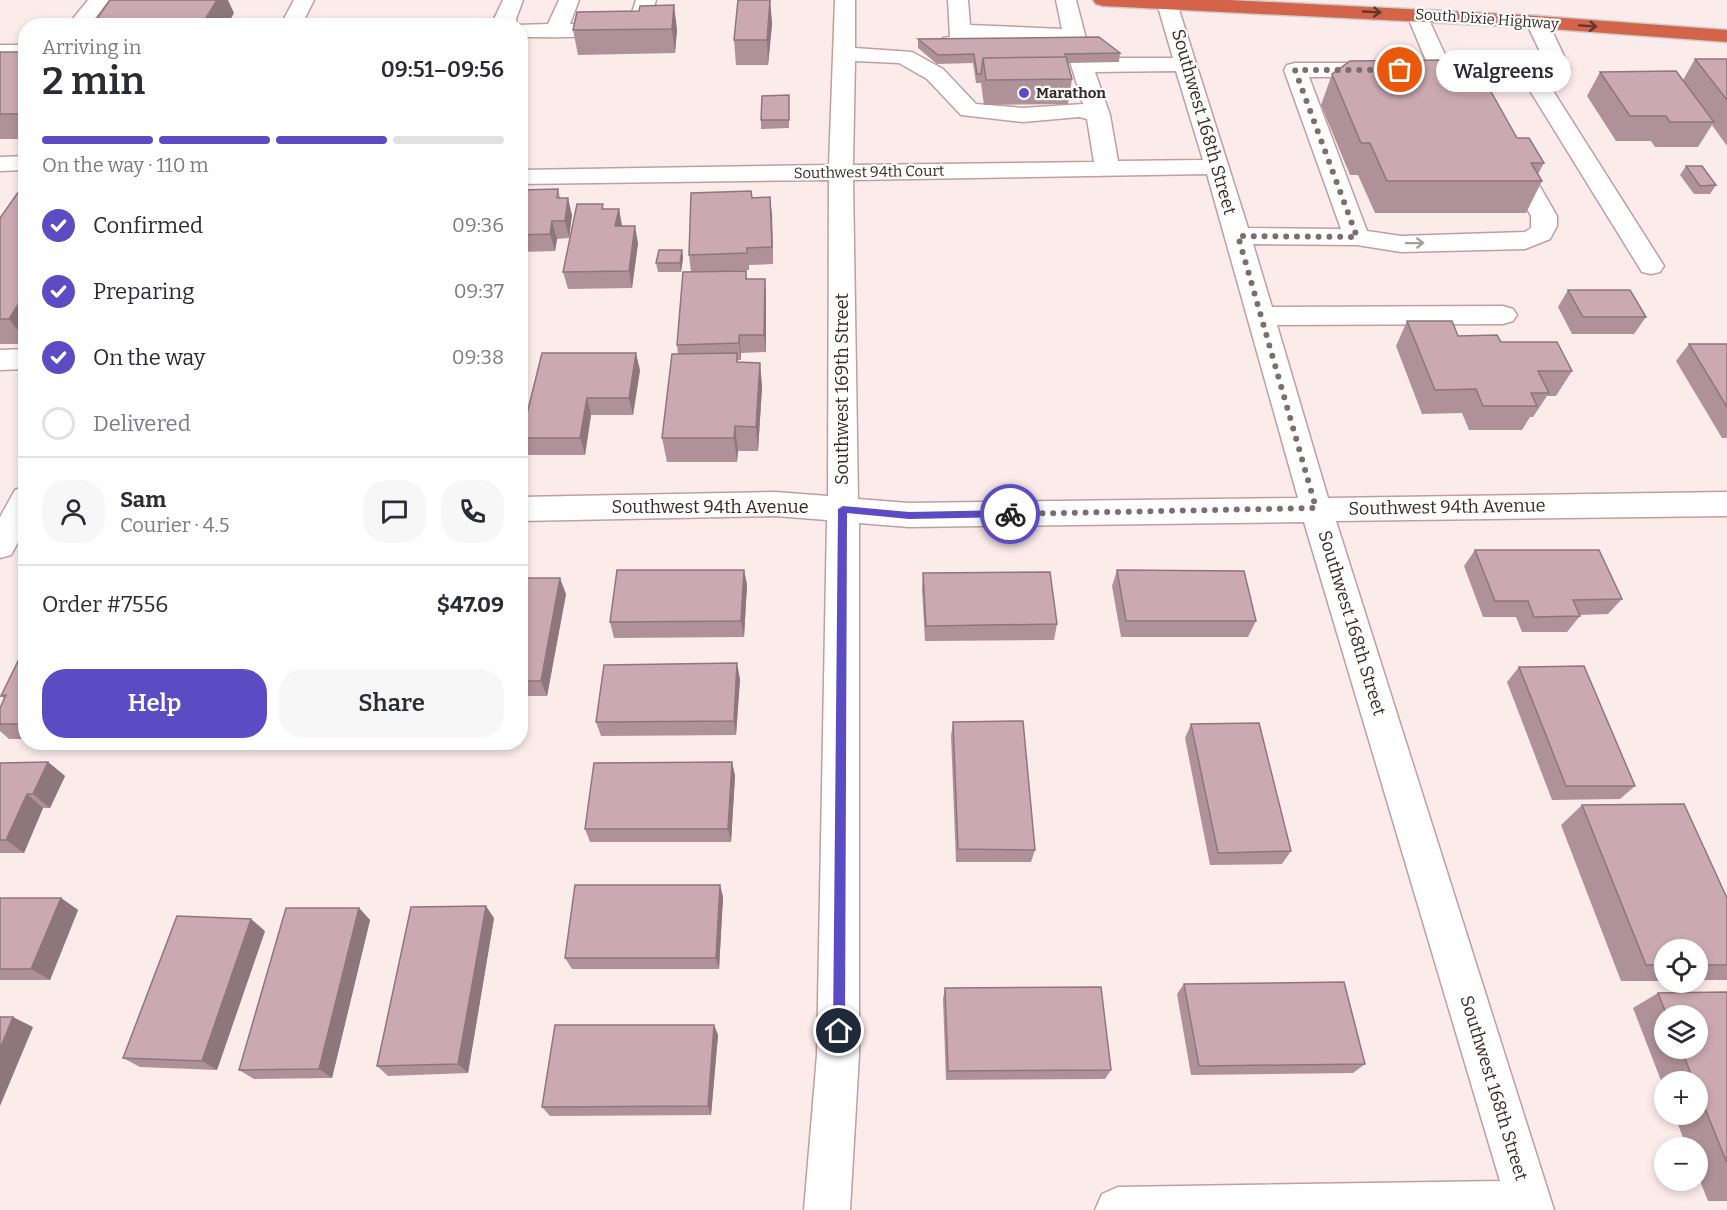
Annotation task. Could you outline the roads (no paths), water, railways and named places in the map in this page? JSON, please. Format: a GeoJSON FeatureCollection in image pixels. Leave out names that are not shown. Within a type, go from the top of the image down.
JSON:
{"type":"FeatureCollection","features":[{"type":"Feature","properties":{"kind":"highway","name":"South Dixie Highway"},"geometry":{"type":"LineString","coordinates":[[1103,0],[1167,1],[1418,15],[1727,36]]}},
{"type":"Feature","properties":{"kind":"street"},"geometry":{"type":"LineString","coordinates":[[84,18],[99,0]]}},
{"type":"Feature","properties":{"kind":"street"},"geometry":{"type":"LineString","coordinates":[[294,18],[304,0]]}},
{"type":"Feature","properties":{"kind":"street"},"geometry":{"type":"LineString","coordinates":[[505,18],[513,0]]}},
{"type":"Feature","properties":{"kind":"street"},"geometry":{"type":"LineString","coordinates":[[556,31],[569,0]]}},
{"type":"Feature","properties":{"kind":"street"},"geometry":{"type":"LineString","coordinates":[[528,31],[598,30],[639,24],[646,0]]}},
{"type":"Feature","properties":{"kind":"street","name":"Southwest 169th Street"},"geometry":{"type":"LineString","coordinates":[[827,1210],[838,1055],[843,509],[840,172],[845,0]]}},
{"type":"Feature","properties":{"kind":"street"},"geometry":{"type":"LineString","coordinates":[[845,54],[904,57],[931,46],[961,42],[958,0]]}},
{"type":"Feature","properties":{"kind":"street"},"geometry":{"type":"LineString","coordinates":[[1066,0],[1074,36],[1098,116],[1107,168]]}},
{"type":"Feature","properties":{"kind":"street","name":"Southwest 168th Street"},"geometry":{"type":"LineString","coordinates":[[1167,1],[1238,236],[1316,508],[1530,1206]]}},
{"type":"Feature","properties":{"kind":"street"},"geometry":{"type":"LineString","coordinates":[[1357,237],[1295,70],[1451,75],[1418,15]]}},
{"type":"Feature","properties":{"kind":"street"},"geometry":{"type":"LineString","coordinates":[[1537,22],[1559,69],[1527,68],[1651,266]]}},
{"type":"Feature","properties":{"kind":"street"},"geometry":{"type":"LineString","coordinates":[[960,31],[1074,36]]}},
{"type":"Feature","properties":{"kind":"street"},"geometry":{"type":"LineString","coordinates":[[0,52],[18,52]]}},
{"type":"Feature","properties":{"kind":"street"},"geometry":{"type":"LineString","coordinates":[[904,57],[935,74],[969,110],[1023,115],[1080,110],[1098,116]]}},
{"type":"Feature","properties":{"kind":"street"},"geometry":{"type":"LineString","coordinates":[[1084,65],[1187,64]]}},
{"type":"Feature","properties":{"kind":"street"},"geometry":{"type":"LineString","coordinates":[[1238,236],[1357,237],[1412,243],[1525,242],[1542,234],[1546,225],[1544,216],[1499,135]]}},
{"type":"Feature","properties":{"kind":"street","name":"Southwest 94th Court"},"geometry":{"type":"LineString","coordinates":[[528,177],[1217,167]]}},
{"type":"Feature","properties":{"kind":"street"},"geometry":{"type":"LineString","coordinates":[[1261,316],[1503,315]]}},
{"type":"Feature","properties":{"kind":"street"},"geometry":{"type":"LineString","coordinates":[[0,360],[18,359]]}},
{"type":"Feature","properties":{"kind":"street","name":"Southwest 94th Avenue"},"geometry":{"type":"LineString","coordinates":[[528,509],[775,504],[909,515],[1727,504]]}},
{"type":"Feature","properties":{"kind":"street"},"geometry":{"type":"LineString","coordinates":[[1118,1210],[1530,1206]]}},
{"type":"Feature","properties":{"kind":"place","name":"Walgreens"},"geometry":{"type":"Point","coordinates":[1400,70]}},
{"type":"Feature","properties":{"kind":"place","name":"Marathon"},"geometry":{"type":"Point","coordinates":[1024,93]}}]}
